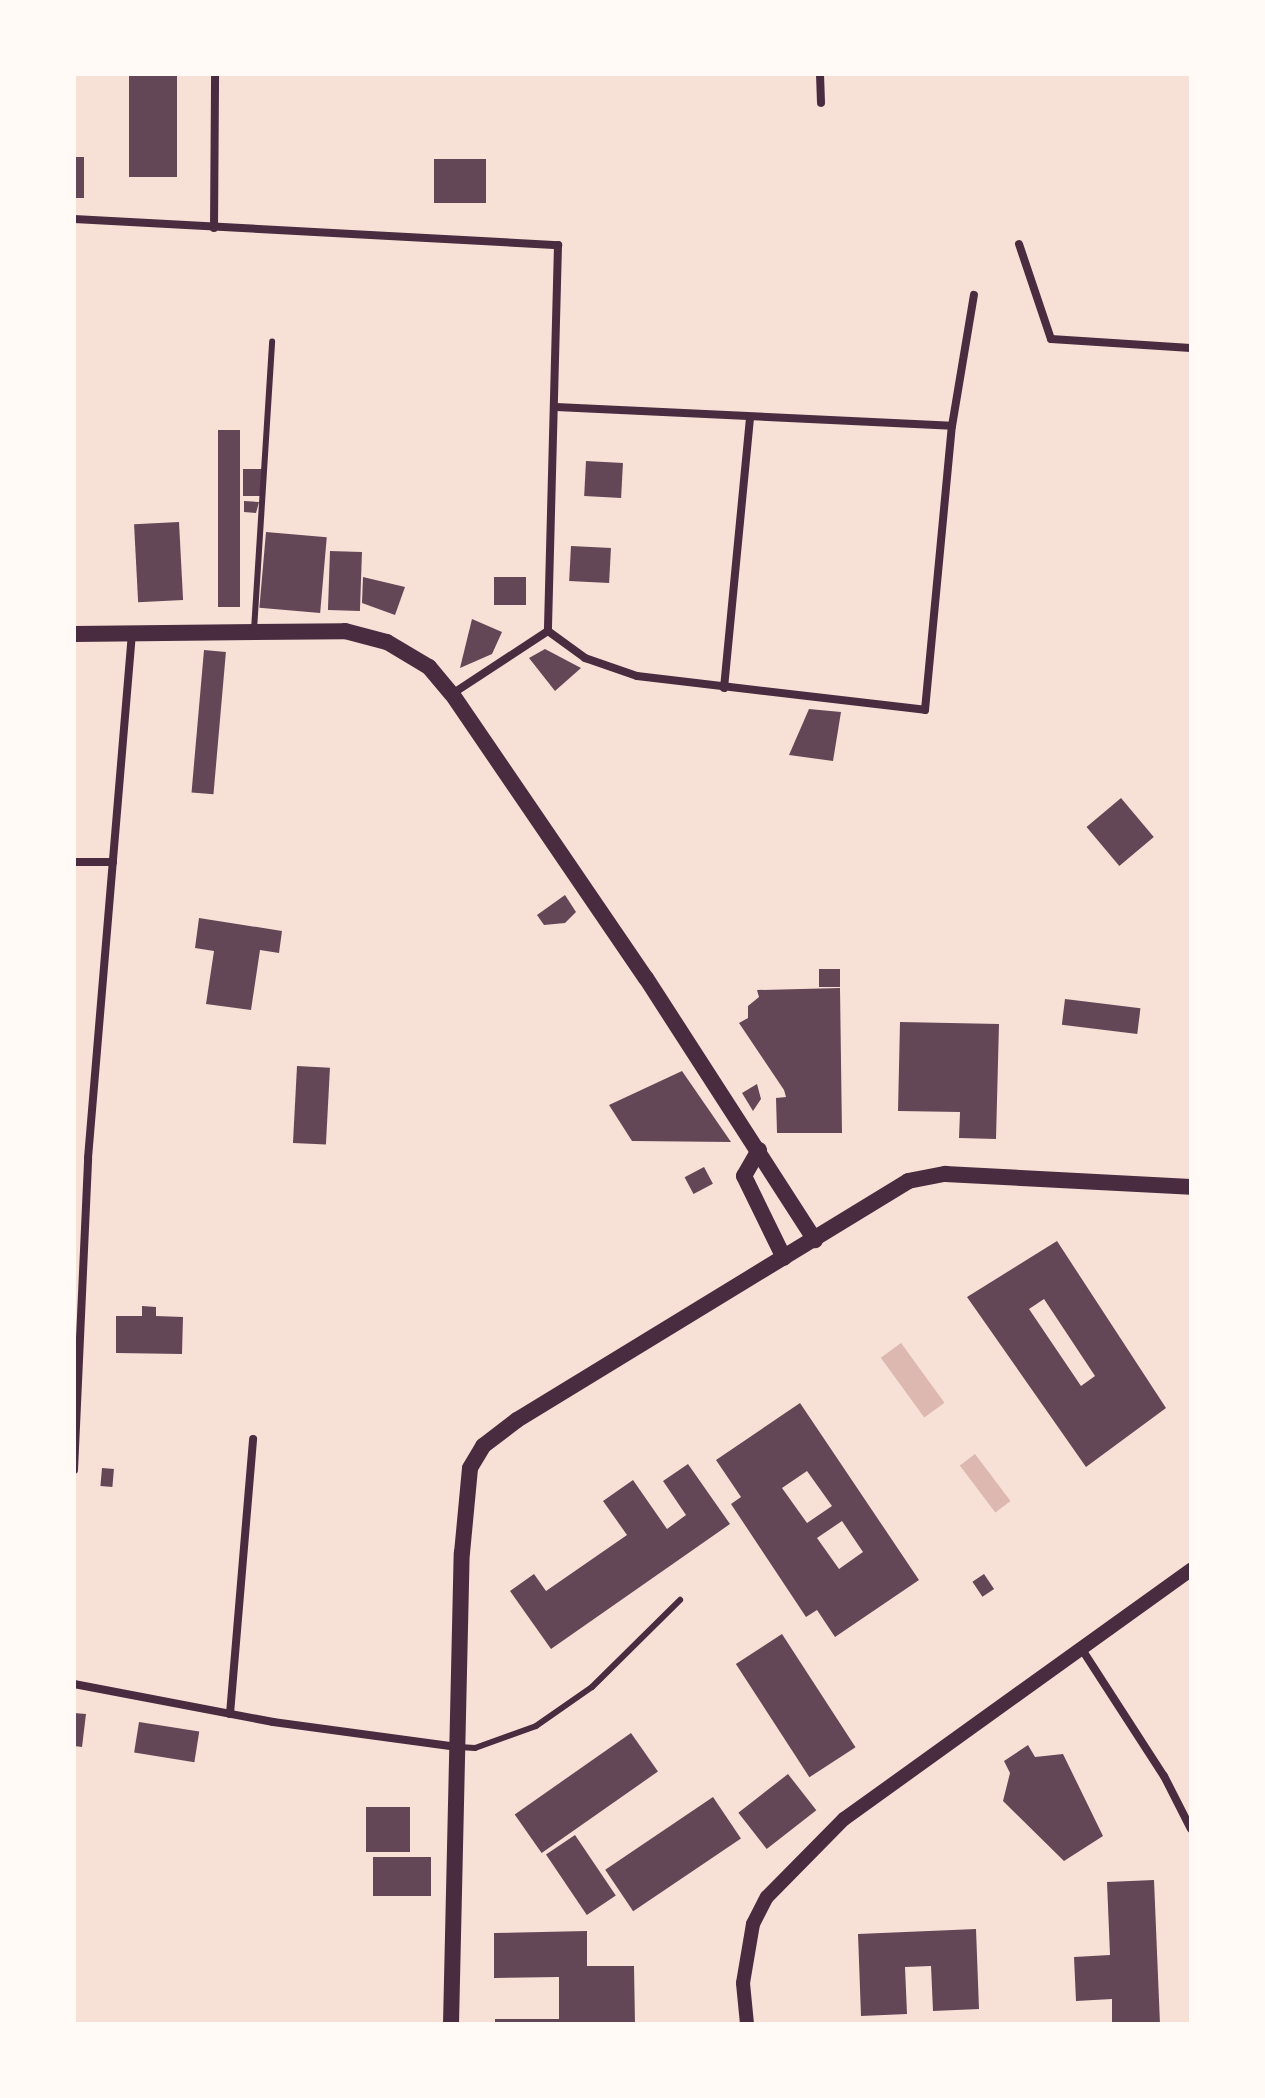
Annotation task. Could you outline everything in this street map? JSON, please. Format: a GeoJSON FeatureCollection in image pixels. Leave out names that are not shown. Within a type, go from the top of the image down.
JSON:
{"type":"FeatureCollection","features":[{"type":"Feature","properties":{"kind":"main road"},"geometry":{"type":"LineString","coordinates":[[74,634],[345,631],[387,642],[429,667],[452,694],[759,1150],[815,1240]]}},
{"type":"Feature","properties":{"kind":"main road"},"geometry":{"type":"LineString","coordinates":[[759,1150],[744,1176],[784,1258]]}},
{"type":"Feature","properties":{"kind":"main road"},"geometry":{"type":"LineString","coordinates":[[451,2024],[466,1493],[470,1468],[483,1446],[517,1420],[908,1181],[945,1174],[1191,1187]]}},
{"type":"Feature","properties":{"kind":"street"},"geometry":{"type":"LineString","coordinates":[[214,228],[215,74]]}},
{"type":"Feature","properties":{"kind":"street"},"geometry":{"type":"LineString","coordinates":[[820,74],[821,103]]}},
{"type":"Feature","properties":{"kind":"street"},"geometry":{"type":"LineString","coordinates":[[74,219],[558,245],[548,631]]}},
{"type":"Feature","properties":{"kind":"street"},"geometry":{"type":"LineString","coordinates":[[1019,244],[1051,339],[1191,348]]}},
{"type":"Feature","properties":{"kind":"street"},"geometry":{"type":"LineString","coordinates":[[548,631],[608,669],[724,688],[925,710],[952,426],[974,295]]}},
{"type":"Feature","properties":{"kind":"street"},"geometry":{"type":"LineString","coordinates":[[556,407],[952,426]]}},
{"type":"Feature","properties":{"kind":"street"},"geometry":{"type":"LineString","coordinates":[[724,688],[750,417]]}},
{"type":"Feature","properties":{"kind":"street"},"geometry":{"type":"LineString","coordinates":[[452,694],[548,631]]}},
{"type":"Feature","properties":{"kind":"street"},"geometry":{"type":"LineString","coordinates":[[74,1466],[88,1158],[132,632]]}},
{"type":"Feature","properties":{"kind":"street"},"geometry":{"type":"LineString","coordinates":[[74,862],[113,862]]}},
{"type":"Feature","properties":{"kind":"street"},"geometry":{"type":"LineString","coordinates":[[230,1714],[253,1439]]}},
{"type":"Feature","properties":{"kind":"street"},"geometry":{"type":"LineString","coordinates":[[747,2024],[743,1983],[747,1950],[767,1897],[844,1819],[1083,1651],[1191,1570]]}},
{"type":"Feature","properties":{"kind":"street"},"geometry":{"type":"LineString","coordinates":[[1083,1651],[1164,1776],[1191,1829]]}},
{"type":"Feature","properties":{"kind":"street"},"geometry":{"type":"LineString","coordinates":[[74,1684],[230,1714],[459,1747]]}},
{"type":"Feature","properties":{"kind":"lane"},"geometry":{"type":"LineString","coordinates":[[254,630],[272,342]]}},
{"type":"Feature","properties":{"kind":"lane"},"geometry":{"type":"LineString","coordinates":[[459,1747],[475,1748],[536,1726],[592,1687],[680,1600]]}},
{"type":"Feature","properties":{"kind":"shaded area"},"geometry":{"type":"Polygon","coordinates":[[[901,1343],[944,1403],[924,1418],[881,1358],[901,1343]]]}},
{"type":"Feature","properties":{"kind":"shaded area"},"geometry":{"type":"Polygon","coordinates":[[[975,1454],[1011,1501],[995,1513],[960,1465],[975,1454]]]}},
{"type":"Feature","properties":{"kind":"building"},"geometry":{"type":"Polygon","coordinates":[[[129,74],[177,74],[177,177],[129,177],[129,74]]]}},
{"type":"Feature","properties":{"kind":"building"},"geometry":{"type":"Polygon","coordinates":[[[74,157],[84,157],[84,198],[74,198],[74,157]]]}},
{"type":"Feature","properties":{"kind":"building"},"geometry":{"type":"Polygon","coordinates":[[[434,159],[486,159],[486,203],[434,203],[434,159]]]}},
{"type":"Feature","properties":{"kind":"building"},"geometry":{"type":"Polygon","coordinates":[[[218,430],[240,430],[240,607],[218,607],[218,430]]]}},
{"type":"Feature","properties":{"kind":"building"},"geometry":{"type":"Polygon","coordinates":[[[586,461],[623,463],[621,498],[584,496],[586,461]]]}},
{"type":"Feature","properties":{"kind":"building"},"geometry":{"type":"Polygon","coordinates":[[[243,469],[263,469],[263,496],[243,496],[243,469]]]}},
{"type":"Feature","properties":{"kind":"building"},"geometry":{"type":"Polygon","coordinates":[[[244,501],[259,502],[256,513],[244,512],[244,501]]]}},
{"type":"Feature","properties":{"kind":"building"},"geometry":{"type":"Polygon","coordinates":[[[179,522],[183,600],[138,602],[134,524],[179,522]]]}},
{"type":"Feature","properties":{"kind":"building"},"geometry":{"type":"Polygon","coordinates":[[[266,532],[327,537],[320,613],[259,608],[266,532]]]}},
{"type":"Feature","properties":{"kind":"building"},"geometry":{"type":"Polygon","coordinates":[[[571,546],[611,548],[609,583],[569,581],[571,546]]]}},
{"type":"Feature","properties":{"kind":"building"},"geometry":{"type":"Polygon","coordinates":[[[330,551],[362,552],[360,611],[328,610],[330,551]]]}},
{"type":"Feature","properties":{"kind":"building"},"geometry":{"type":"Polygon","coordinates":[[[363,577],[405,587],[395,615],[362,603],[363,577]]]}},
{"type":"Feature","properties":{"kind":"building"},"geometry":{"type":"Polygon","coordinates":[[[494,577],[526,577],[526,605],[494,605],[494,577]]]}},
{"type":"Feature","properties":{"kind":"building"},"geometry":{"type":"Polygon","coordinates":[[[472,619],[502,632],[492,654],[460,668],[472,619]]]}},
{"type":"Feature","properties":{"kind":"building"},"geometry":{"type":"Polygon","coordinates":[[[545,649],[581,668],[555,691],[529,658],[545,649]]]}},
{"type":"Feature","properties":{"kind":"building"},"geometry":{"type":"Polygon","coordinates":[[[204,650],[226,652],[213,794],[192,792],[204,650]]]}},
{"type":"Feature","properties":{"kind":"building"},"geometry":{"type":"Polygon","coordinates":[[[809,709],[841,712],[833,761],[789,755],[809,709]]]}},
{"type":"Feature","properties":{"kind":"building"},"geometry":{"type":"Polygon","coordinates":[[[1121,798],[1154,837],[1119,866],[1087,827],[1121,798]]]}},
{"type":"Feature","properties":{"kind":"building"},"geometry":{"type":"Polygon","coordinates":[[[565,895],[576,912],[565,923],[544,925],[537,915],[565,895]]]}},
{"type":"Feature","properties":{"kind":"building"},"geometry":{"type":"Polygon","coordinates":[[[199,918],[282,931],[279,953],[260,950],[251,1010],[206,1004],[214,951],[195,948],[199,918]]]}},
{"type":"Feature","properties":{"kind":"building"},"geometry":{"type":"Polygon","coordinates":[[[819,969],[840,969],[840,987],[819,987],[819,969]]]}},
{"type":"Feature","properties":{"kind":"building"},"geometry":{"type":"Polygon","coordinates":[[[840,988],[842,1133],[777,1133],[776,1098],[786,1097],[784,1090],[739,1023],[748,1018],[748,1006],[759,997],[757,990],[840,988]]]}},
{"type":"Feature","properties":{"kind":"building"},"geometry":{"type":"Polygon","coordinates":[[[1065,999],[1140,1008],[1137,1034],[1062,1025],[1065,999]]]}},
{"type":"Feature","properties":{"kind":"building"},"geometry":{"type":"Polygon","coordinates":[[[900,1022],[999,1024],[996,1139],[959,1138],[960,1112],[898,1111],[900,1022]]]}},
{"type":"Feature","properties":{"kind":"building"},"geometry":{"type":"Polygon","coordinates":[[[297,1066],[330,1068],[326,1145],[293,1143],[297,1066]]]}},
{"type":"Feature","properties":{"kind":"building"},"geometry":{"type":"Polygon","coordinates":[[[682,1071],[731,1142],[632,1141],[609,1105],[682,1071]]]}},
{"type":"Feature","properties":{"kind":"building"},"geometry":{"type":"Polygon","coordinates":[[[757,1084],[761,1099],[753,1111],[742,1093],[757,1084]]]}},
{"type":"Feature","properties":{"kind":"building"},"geometry":{"type":"Polygon","coordinates":[[[704,1167],[713,1184],[693,1194],[685,1177],[704,1167]]]}},
{"type":"Feature","properties":{"kind":"building"},"geometry":{"type":"Polygon","coordinates":[[[1057,1241],[1166,1408],[1086,1467],[967,1297],[1057,1241]],[[1044,1299],[1029,1309],[1081,1386],[1095,1376],[1044,1299]]]}},
{"type":"Feature","properties":{"kind":"building"},"geometry":{"type":"Polygon","coordinates":[[[142,1306],[156,1307],[156,1316],[183,1317],[182,1354],[116,1353],[116,1316],[142,1316],[142,1306]]]}},
{"type":"Feature","properties":{"kind":"building"},"geometry":{"type":"Polygon","coordinates":[[[800,1403],[919,1580],[835,1637],[817,1610],[806,1617],[731,1504],[741,1497],[716,1460],[800,1403]],[[807,1471],[782,1488],[807,1523],[832,1506],[807,1471]],[[842,1521],[817,1538],[839,1569],[863,1552],[842,1521]]]}},
{"type":"Feature","properties":{"kind":"building"},"geometry":{"type":"Polygon","coordinates":[[[688,1464],[730,1524],[551,1649],[510,1591],[534,1574],[546,1591],[627,1535],[603,1501],[633,1480],[667,1529],[686,1515],[663,1481],[688,1464]]]}},
{"type":"Feature","properties":{"kind":"building"},"geometry":{"type":"Polygon","coordinates":[[[102,1468],[114,1469],[112,1487],[100,1486],[102,1468]]]}},
{"type":"Feature","properties":{"kind":"building"},"geometry":{"type":"Polygon","coordinates":[[[984,1574],[994,1589],[982,1597],[972,1582],[984,1574]]]}},
{"type":"Feature","properties":{"kind":"building"},"geometry":{"type":"Polygon","coordinates":[[[782,1634],[856,1747],[809,1777],[736,1664],[782,1634]]]}},
{"type":"Feature","properties":{"kind":"building"},"geometry":{"type":"Polygon","coordinates":[[[74,1713],[86,1714],[82,1747],[74,1746],[74,1713]]]}},
{"type":"Feature","properties":{"kind":"building"},"geometry":{"type":"Polygon","coordinates":[[[139,1722],[199,1732],[194,1762],[134,1753],[139,1722]]]}},
{"type":"Feature","properties":{"kind":"building"},"geometry":{"type":"Polygon","coordinates":[[[631,1733],[658,1772],[542,1853],[515,1814],[631,1733]]]}},
{"type":"Feature","properties":{"kind":"building"},"geometry":{"type":"Polygon","coordinates":[[[1028,1745],[1035,1757],[1063,1754],[1103,1836],[1064,1861],[1003,1801],[1010,1773],[1004,1761],[1028,1745]]]}},
{"type":"Feature","properties":{"kind":"building"},"geometry":{"type":"Polygon","coordinates":[[[788,1774],[816,1810],[767,1849],[738,1813],[788,1774]]]}},
{"type":"Feature","properties":{"kind":"building"},"geometry":{"type":"Polygon","coordinates":[[[713,1797],[741,1838],[633,1911],[605,1870],[713,1797]]]}},
{"type":"Feature","properties":{"kind":"building"},"geometry":{"type":"Polygon","coordinates":[[[366,1807],[410,1807],[410,1852],[366,1852],[366,1807]]]}},
{"type":"Feature","properties":{"kind":"building"},"geometry":{"type":"Polygon","coordinates":[[[575,1835],[616,1896],[587,1915],[546,1855],[575,1835]]]}},
{"type":"Feature","properties":{"kind":"building"},"geometry":{"type":"Polygon","coordinates":[[[373,1857],[431,1857],[431,1896],[373,1896],[373,1857]]]}},
{"type":"Feature","properties":{"kind":"building"},"geometry":{"type":"Polygon","coordinates":[[[1154,1880],[1160,2024],[1112,2024],[1112,1999],[1076,2001],[1074,1957],[1110,1955],[1107,1882],[1154,1880]]]}},
{"type":"Feature","properties":{"kind":"building"},"geometry":{"type":"Polygon","coordinates":[[[976,1929],[979,2009],[933,2011],[931,1966],[905,1967],[907,2014],[861,2016],[858,1934],[976,1929]]]}},
{"type":"Feature","properties":{"kind":"building"},"geometry":{"type":"Polygon","coordinates":[[[587,1931],[587,1966],[634,1966],[635,2024],[495,2024],[495,2019],[559,2019],[559,1977],[494,1978],[494,1933],[587,1931]]]}}]}
